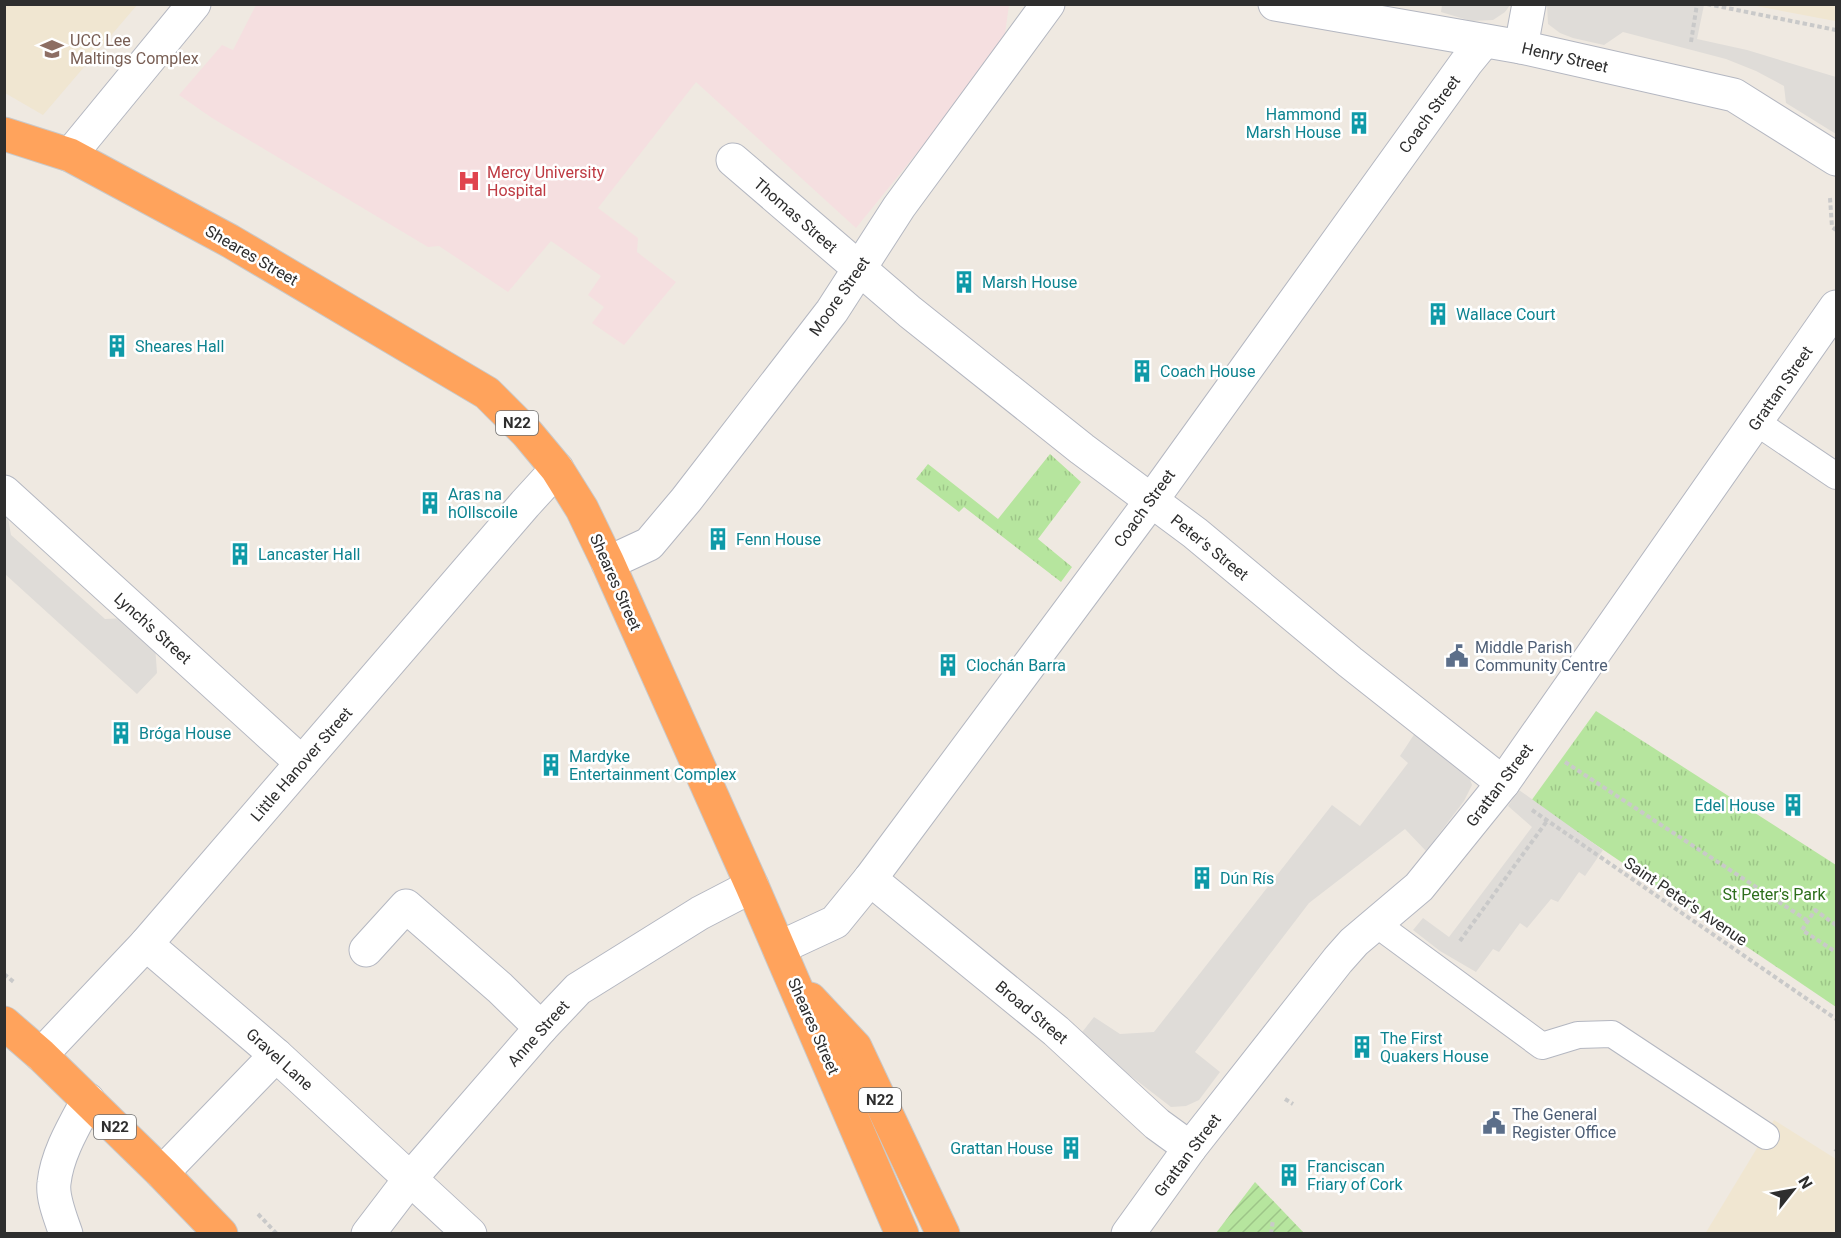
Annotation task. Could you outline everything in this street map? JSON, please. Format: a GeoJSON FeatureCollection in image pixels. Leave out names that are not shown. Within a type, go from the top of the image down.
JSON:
{"type":"FeatureCollection","features":[{"type":"Feature","properties":{"kind":"highway","name":"N22"},"geometry":{"type":"LineString","coordinates":[[6,138],[70,155]]}},
{"type":"Feature","properties":{"kind":"highway","name":"Sheares Street"},"geometry":{"type":"LineString","coordinates":[[70,155],[230,241],[486,393],[528,433],[557,469],[582,509],[608,563],[752,886],[902,1233]]}},
{"type":"Feature","properties":{"kind":"highway","name":"N22"},"geometry":{"type":"LineString","coordinates":[[794,983],[855,1047],[943,1233]]}},
{"type":"Feature","properties":{"kind":"highway","name":"N22"},"geometry":{"type":"LineString","coordinates":[[6,1027],[41,1055],[88,1100],[221,1233]]}},
{"type":"Feature","properties":{"kind":"street"},"geometry":{"type":"LineString","coordinates":[[70,155],[194,4]]}},
{"type":"Feature","properties":{"kind":"street","name":"Moore Street"},"geometry":{"type":"LineString","coordinates":[[608,563],[649,544],[686,500],[832,311],[899,207],[1048,4]]}},
{"type":"Feature","properties":{"kind":"street","name":"Henry Street"},"geometry":{"type":"LineString","coordinates":[[1275,4],[1521,47],[1734,95],[1835,175]]}},
{"type":"Feature","properties":{"kind":"street"},"geometry":{"type":"LineString","coordinates":[[1521,47],[1529,4]]}},
{"type":"Feature","properties":{"kind":"street","name":"Coach Street"},"geometry":{"type":"LineString","coordinates":[[779,948],[835,922],[870,879],[1151,501],[1305,284],[1484,40]]}},
{"type":"Feature","properties":{"kind":"street","name":"Thomas Street"},"geometry":{"type":"LineString","coordinates":[[733,160],[858,270]]}},
{"type":"Feature","properties":{"kind":"street","name":"Peter's Street"},"geometry":{"type":"LineString","coordinates":[[858,270],[1029,407],[1195,533],[1350,662],[1503,783]]}},
{"type":"Feature","properties":{"kind":"street","name":"Grattan Street"},"geometry":{"type":"LineString","coordinates":[[1128,1233],[1190,1149],[1338,960],[1375,923],[1419,887],[1503,783],[1836,307]]}},
{"type":"Feature","properties":{"kind":"street","name":"Little Hanover Street"},"geometry":{"type":"LineString","coordinates":[[41,1055],[146,944],[557,469]]}},
{"type":"Feature","properties":{"kind":"street","name":"Lynch's Street"},"geometry":{"type":"LineString","coordinates":[[4,492],[302,763]]}},
{"type":"Feature","properties":{"kind":"street","name":"Broad Street"},"geometry":{"type":"LineString","coordinates":[[870,879],[1056,1031],[1157,1124],[1190,1149]]}},
{"type":"Feature","properties":{"kind":"street","name":"Anne Street"},"geometry":{"type":"LineString","coordinates":[[368,1233],[410,1179],[541,1028],[578,989],[700,913],[752,886]]}},
{"type":"Feature","properties":{"kind":"street"},"geometry":{"type":"LineString","coordinates":[[366,950],[406,906],[500,988],[541,1028]]}},
{"type":"Feature","properties":{"kind":"street","name":"Gravel Lane"},"geometry":{"type":"LineString","coordinates":[[146,944],[276,1055],[470,1233]]}},
{"type":"Feature","properties":{"kind":"street"},"geometry":{"type":"LineString","coordinates":[[162,1173],[276,1055]]}},
{"type":"Feature","properties":{"kind":"street"},"geometry":{"type":"LineString","coordinates":[[66,1233],[60,1218],[53,1185],[66,1143],[88,1100]]}},
{"type":"Feature","properties":{"kind":"lane"},"geometry":{"type":"LineString","coordinates":[[1756,422],[1836,476]]}},
{"type":"Feature","properties":{"kind":"lane"},"geometry":{"type":"LineString","coordinates":[[1375,923],[1542,1046],[1578,1035],[1612,1034],[1766,1136]]}},
{"type":"Feature","properties":{"kind":"path"},"geometry":{"type":"LineString","coordinates":[[1691,42],[1697,4]]}},
{"type":"Feature","properties":{"kind":"path"},"geometry":{"type":"LineString","coordinates":[[1707,4],[1836,30]]}},
{"type":"Feature","properties":{"kind":"path"},"geometry":{"type":"LineString","coordinates":[[1835,175],[1830,198],[1832,227],[1836,230]]}},
{"type":"Feature","properties":{"kind":"path"},"geometry":{"type":"LineString","coordinates":[[1562,759],[1808,921]]}},
{"type":"Feature","properties":{"kind":"path","name":"Saint Peter's Avenue"},"geometry":{"type":"LineString","coordinates":[[1530,809],[1836,1019]]}},
{"type":"Feature","properties":{"kind":"path"},"geometry":{"type":"LineString","coordinates":[[1456,946],[1547,821]]}},
{"type":"Feature","properties":{"kind":"path"},"geometry":{"type":"LineString","coordinates":[[1836,925],[1815,910],[1802,930],[1836,952]]}},
{"type":"Feature","properties":{"kind":"path"},"geometry":{"type":"LineString","coordinates":[[1285,1099],[1293,1104]]}},
{"type":"Feature","properties":{"kind":"path"},"geometry":{"type":"LineString","coordinates":[[1271,1233],[1273,1220]]}},
{"type":"Feature","properties":{"kind":"shaded area","name":"UCC Lee Maltings Complex"},"geometry":{"type":"Polygon","coordinates":[[[5,4],[137,5],[43,115],[5,93],[5,4]]]}},
{"type":"Feature","properties":{"kind":"shaded area"},"geometry":{"type":"Polygon","coordinates":[[[1442,4],[1510,5],[1505,12],[1493,20],[1471,21],[1441,12],[1442,4]]]}},
{"type":"Feature","properties":{"kind":"shaded area"},"geometry":{"type":"Polygon","coordinates":[[[1547,4],[1704,5],[1697,39],[1747,50],[1836,77],[1836,134],[1786,103],[1784,86],[1756,71],[1726,59],[1623,32],[1604,45],[1573,38],[1560,33],[1548,24],[1547,4]]]}},
{"type":"Feature","properties":{"kind":"shaded area","name":"Mercy University Hospital"},"geometry":{"type":"Polygon","coordinates":[[[256,5],[1009,5],[1003,47],[856,228],[696,82],[598,208],[638,238],[637,252],[676,282],[624,345],[592,323],[604,307],[588,295],[601,276],[551,241],[508,292],[439,246],[428,247],[212,118],[179,95],[222,45],[233,50],[256,5]]]}},
{"type":"Feature","properties":{"kind":"shaded area"},"geometry":{"type":"Polygon","coordinates":[[[1751,5],[1836,5],[1836,18],[1835,21],[1751,5]]]}},
{"type":"Feature","properties":{"kind":"shaded area"},"geometry":{"type":"Polygon","coordinates":[[[4,511],[7,513],[11,535],[105,619],[126,618],[155,645],[157,673],[137,694],[5,574],[4,511]]]}},
{"type":"Feature","properties":{"kind":"shaded area"},"geometry":{"type":"Polygon","coordinates":[[[1417,730],[1467,771],[1472,785],[1464,801],[1426,851],[1405,829],[1309,903],[1195,1052],[1220,1072],[1199,1100],[1186,1106],[1171,1107],[1079,1036],[1094,1017],[1120,1034],[1154,1032],[1332,805],[1360,826],[1408,763],[1400,756],[1417,730]]]}},
{"type":"Feature","properties":{"kind":"shaded area"},"geometry":{"type":"Polygon","coordinates":[[[1519,790],[1603,850],[1585,876],[1579,872],[1558,902],[1551,899],[1527,928],[1520,923],[1499,952],[1493,949],[1476,972],[1440,951],[1413,930],[1423,918],[1449,937],[1532,827],[1508,806],[1519,790]]]}},
{"type":"Feature","properties":{"kind":"shaded area"},"geometry":{"type":"Polygon","coordinates":[[[1774,1120],[1836,1159],[1836,1233],[1705,1234],[1774,1120]]]}},
{"type":"Feature","properties":{"kind":"green space"},"geometry":{"type":"Polygon","coordinates":[[[1050,454],[1081,482],[1038,539],[1072,567],[1061,582],[964,507],[959,512],[916,479],[928,464],[998,519],[1050,454]]]}},
{"type":"Feature","properties":{"kind":"green space","name":"St Peter's Park"},"geometry":{"type":"Polygon","coordinates":[[[1596,711],[1836,865],[1836,1007],[1531,801],[1596,711]]]}},
{"type":"Feature","properties":{"kind":"green space"},"geometry":{"type":"Polygon","coordinates":[[[1255,1182],[1304,1233],[1216,1233],[1255,1182]]]}},
{"type":"Feature","properties":{"kind":"place","name":"UCC Lee Maltings Complex"},"geometry":{"type":"Point","coordinates":[52,49]}},
{"type":"Feature","properties":{"kind":"place","name":"Hammond Marsh House"},"geometry":{"type":"Point","coordinates":[1359,123]}},
{"type":"Feature","properties":{"kind":"place","name":"Mercy University Hospital"},"geometry":{"type":"Point","coordinates":[469,181]}},
{"type":"Feature","properties":{"kind":"place","name":"Marsh House"},"geometry":{"type":"Point","coordinates":[964,282]}},
{"type":"Feature","properties":{"kind":"place","name":"Wallace Court"},"geometry":{"type":"Point","coordinates":[1438,314]}},
{"type":"Feature","properties":{"kind":"place","name":"Sheares Hall"},"geometry":{"type":"Point","coordinates":[117,346]}},
{"type":"Feature","properties":{"kind":"place","name":"Coach House"},"geometry":{"type":"Point","coordinates":[1142,371]}},
{"type":"Feature","properties":{"kind":"place","name":"Aras na hOllscoile"},"geometry":{"type":"Point","coordinates":[430,503]}},
{"type":"Feature","properties":{"kind":"place","name":"Fenn House"},"geometry":{"type":"Point","coordinates":[718,539]}},
{"type":"Feature","properties":{"kind":"place","name":"Lancaster Hall"},"geometry":{"type":"Point","coordinates":[240,554]}},
{"type":"Feature","properties":{"kind":"place","name":"Middle Parish Community Centre"},"geometry":{"type":"Point","coordinates":[1457,656]}},
{"type":"Feature","properties":{"kind":"place","name":"Clochán Barra"},"geometry":{"type":"Point","coordinates":[948,665]}},
{"type":"Feature","properties":{"kind":"place","name":"Bróga House"},"geometry":{"type":"Point","coordinates":[121,733]}},
{"type":"Feature","properties":{"kind":"place","name":"Mardyke Entertainment Complex"},"geometry":{"type":"Point","coordinates":[551,765]}},
{"type":"Feature","properties":{"kind":"place","name":"Edel House"},"geometry":{"type":"Point","coordinates":[1793,805]}},
{"type":"Feature","properties":{"kind":"place","name":"Dún Rís"},"geometry":{"type":"Point","coordinates":[1202,878]}},
{"type":"Feature","properties":{"kind":"place","name":"The First Quakers House"},"geometry":{"type":"Point","coordinates":[1362,1047]}},
{"type":"Feature","properties":{"kind":"place","name":"The General Register Office"},"geometry":{"type":"Point","coordinates":[1494,1123]}},
{"type":"Feature","properties":{"kind":"place","name":"Grattan House"},"geometry":{"type":"Point","coordinates":[1071,1148]}},
{"type":"Feature","properties":{"kind":"place","name":"Franciscan Friary of Cork"},"geometry":{"type":"Point","coordinates":[1289,1175]}}]}
